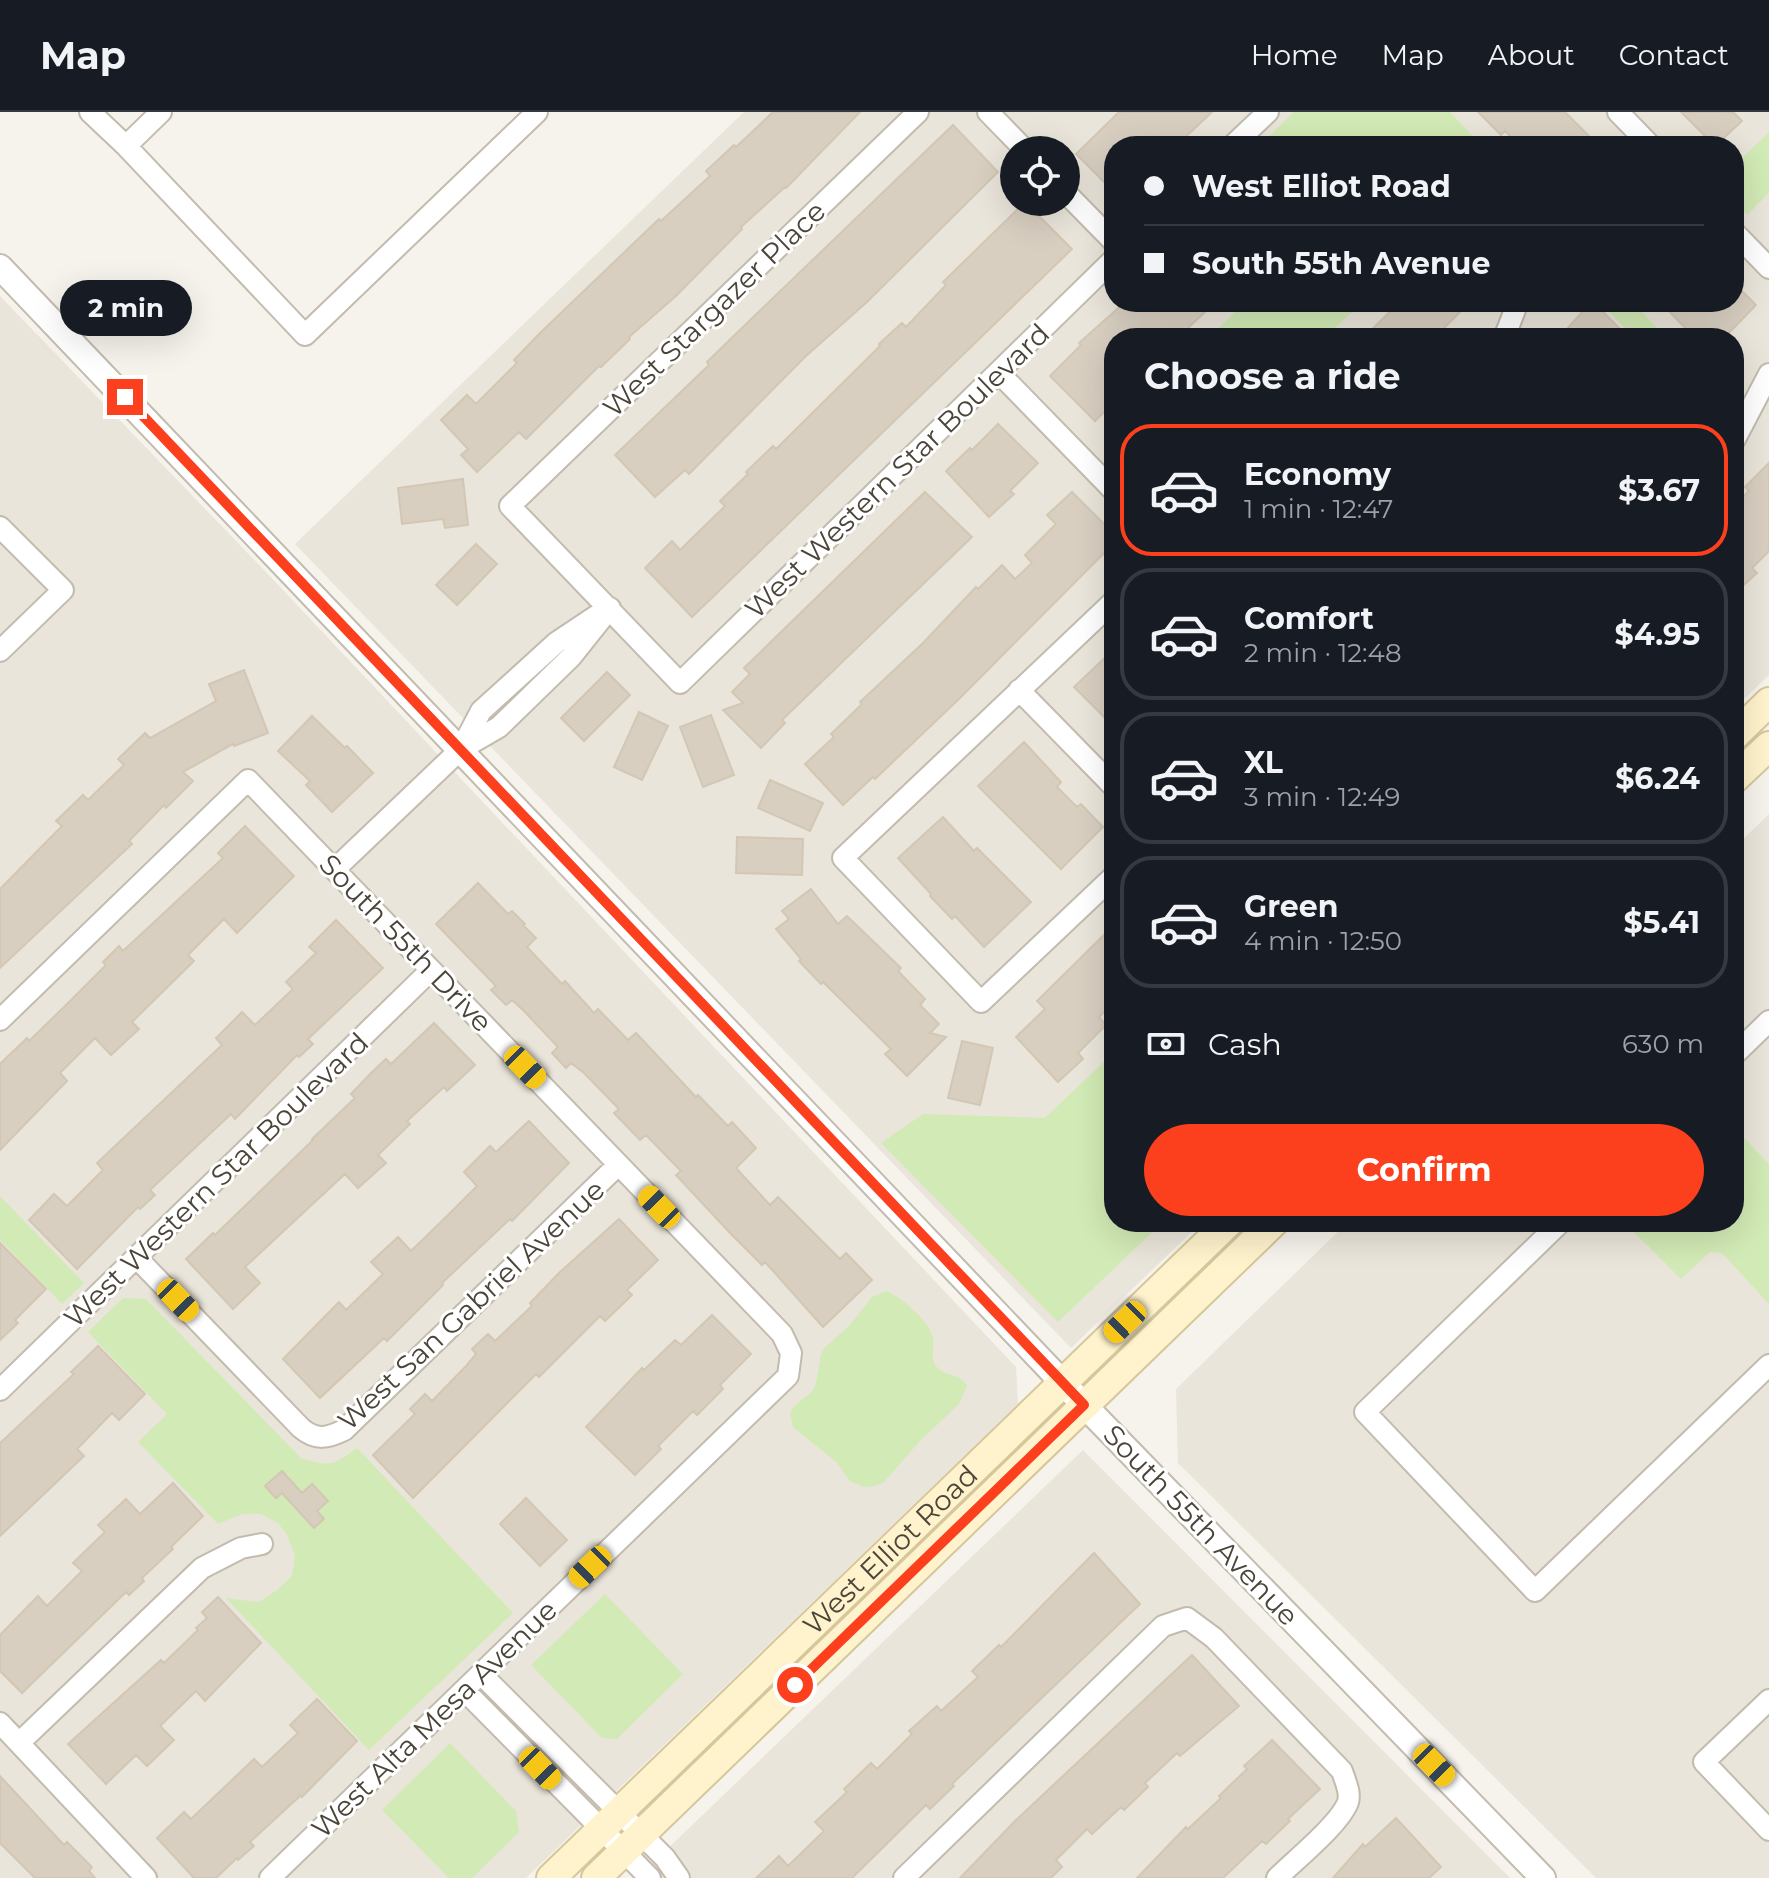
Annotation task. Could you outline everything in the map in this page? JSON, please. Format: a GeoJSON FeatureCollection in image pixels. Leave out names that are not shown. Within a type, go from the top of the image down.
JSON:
{"type":"FeatureCollection","features":[{"type":"Feature","properties":{"kind":"main road"},"geometry":{"type":"LineString","coordinates":[[1744,726],[1769,702]]}},
{"type":"Feature","properties":{"kind":"main road"},"geometry":{"type":"LineString","coordinates":[[1744,770],[1769,746]]}},
{"type":"Feature","properties":{"kind":"main road","name":"West Elliot Road"},"geometry":{"type":"LineString","coordinates":[[551,1878],[1219,1232]]}},
{"type":"Feature","properties":{"kind":"main road","name":"West Elliot Road"},"geometry":{"type":"LineString","coordinates":[[596,1878],[1264,1232]]}},
{"type":"Feature","properties":{"kind":"street"},"geometry":{"type":"LineString","coordinates":[[90,112],[305,335],[537,112]]}},
{"type":"Feature","properties":{"kind":"street"},"geometry":{"type":"LineString","coordinates":[[126,146],[161,112]]}},
{"type":"Feature","properties":{"kind":"street","name":"West Stargazer Place"},"geometry":{"type":"LineString","coordinates":[[610,608],[510,506],[918,112]]}},
{"type":"Feature","properties":{"kind":"street"},"geometry":{"type":"LineString","coordinates":[[988,112],[1011,136]]}},
{"type":"Feature","properties":{"kind":"street"},"geometry":{"type":"LineString","coordinates":[[1243,136],[1268,112]]}},
{"type":"Feature","properties":{"kind":"street"},"geometry":{"type":"LineString","coordinates":[[1618,112],[1641,136]]}},
{"type":"Feature","properties":{"kind":"street"},"geometry":{"type":"LineString","coordinates":[[1080,207],[1104,232]]}},
{"type":"Feature","properties":{"kind":"street"},"geometry":{"type":"LineString","coordinates":[[1744,242],[1769,268]]}},
{"type":"Feature","properties":{"kind":"street","name":"South 55th Avenue"},"geometry":{"type":"LineString","coordinates":[[0,267],[1084,1405],[1543,1878]]}},
{"type":"Feature","properties":{"kind":"street","name":"West Western Star Boulevard"},"geometry":{"type":"LineString","coordinates":[[610,608],[680,683],[1104,269]]}},
{"type":"Feature","properties":{"kind":"street"},"geometry":{"type":"LineString","coordinates":[[999,373],[1104,481]]}},
{"type":"Feature","properties":{"kind":"street"},"geometry":{"type":"LineString","coordinates":[[1744,422],[1769,374]]}},
{"type":"Feature","properties":{"kind":"street"},"geometry":{"type":"LineString","coordinates":[[0,527],[63,590],[0,651]]}},
{"type":"Feature","properties":{"kind":"street"},"geometry":{"type":"LineString","coordinates":[[335,869],[461,749],[481,711],[557,642],[610,608]]}},
{"type":"Feature","properties":{"kind":"street"},"geometry":{"type":"LineString","coordinates":[[1104,610],[843,858],[981,1002],[1104,885]]}},
{"type":"Feature","properties":{"kind":"street"},"geometry":{"type":"LineString","coordinates":[[1019,690],[1104,777]]}},
{"type":"Feature","properties":{"kind":"street","name":"South 55th Drive"},"geometry":{"type":"LineString","coordinates":[[0,1020],[248,780],[782,1334],[791,1353]]}},
{"type":"Feature","properties":{"kind":"street","name":"West Western Star Boulevard"},"geometry":{"type":"LineString","coordinates":[[0,1390],[431,970]]}},
{"type":"Feature","properties":{"kind":"street"},"geometry":{"type":"LineString","coordinates":[[1744,1045],[1769,1021]]}},
{"type":"Feature","properties":{"kind":"street","name":"West San Gabriel Avenue"},"geometry":{"type":"LineString","coordinates":[[136,1257],[301,1428],[320,1438],[344,1430],[618,1165]]}},
{"type":"Feature","properties":{"kind":"street"},"geometry":{"type":"LineString","coordinates":[[1551,1232],[1365,1412],[1535,1591],[1769,1365]]}},
{"type":"Feature","properties":{"kind":"street","name":"West Alta Mesa Avenue"},"geometry":{"type":"LineString","coordinates":[[270,1878],[788,1376],[791,1353]]}},
{"type":"Feature","properties":{"kind":"street"},"geometry":{"type":"LineString","coordinates":[[19,1743],[202,1568],[241,1548],[262,1544]]}},
{"type":"Feature","properties":{"kind":"street"},"geometry":{"type":"LineString","coordinates":[[911,1876],[1163,1626],[1187,1618],[1214,1638],[1342,1771],[1349,1791],[1348,1801],[1338,1819],[1277,1878]]}},
{"type":"Feature","properties":{"kind":"street"},"geometry":{"type":"LineString","coordinates":[[481,1674],[610,1821]]}},
{"type":"Feature","properties":{"kind":"street"},"geometry":{"type":"LineString","coordinates":[[464,1690],[632,1843],[650,1878]]}},
{"type":"Feature","properties":{"kind":"street"},"geometry":{"type":"LineString","coordinates":[[1769,1700],[1704,1762],[1769,1830]]}},
{"type":"Feature","properties":{"kind":"street"},"geometry":{"type":"LineString","coordinates":[[0,1723],[146,1878]]}},
{"type":"Feature","properties":{"kind":"street"},"geometry":{"type":"LineString","coordinates":[[632,1843],[680,1864],[694,1878]]}},
{"type":"Feature","properties":{"kind":"street"},"geometry":{"type":"LineString","coordinates":[[665,1858],[679,1878]]}},
{"type":"Feature","properties":{"kind":"shaded area"},"geometry":{"type":"Polygon","coordinates":[[[744,112],[1769,112],[1769,675],[1744,699],[1744,328],[1104,328],[1104,1232],[1192,1232],[1071,1348],[295,544],[744,112]]]}},
{"type":"Feature","properties":{"kind":"shaded area"},"geometry":{"type":"Polygon","coordinates":[[[0,296],[264,570],[1016,1367],[1018,1404],[526,1878],[0,1878],[0,296]]]}},
{"type":"Feature","properties":{"kind":"shaded area"},"geometry":{"type":"Polygon","coordinates":[[[1769,814],[1769,1878],[1596,1878],[1178,1463],[1176,1389],[1338,1232],[1744,1232],[1744,838],[1769,814]]]}},
{"type":"Feature","properties":{"kind":"shaded area"},"geometry":{"type":"Polygon","coordinates":[[[1083,1450],[1510,1878],[637,1878],[1083,1450]]]}},
{"type":"Feature","properties":{"kind":"green space"},"geometry":{"type":"Polygon","coordinates":[[[1294,112],[1450,112],[1473,136],[1269,136],[1294,112]]]}},
{"type":"Feature","properties":{"kind":"green space"},"geometry":{"type":"Polygon","coordinates":[[[1769,132],[1769,193],[1747,215],[1744,212],[1744,156],[1769,132]]]}},
{"type":"Feature","properties":{"kind":"green space"},"geometry":{"type":"Polygon","coordinates":[[[1235,312],[1352,312],[1336,328],[1219,328],[1235,312]]]}},
{"type":"Feature","properties":{"kind":"green space"},"geometry":{"type":"Polygon","coordinates":[[[1609,312],[1642,312],[1657,328],[1625,328],[1609,312]]]}},
{"type":"Feature","properties":{"kind":"green space"},"geometry":{"type":"Polygon","coordinates":[[[1104,1062],[1104,1232],[1152,1232],[1058,1322],[881,1143],[923,1114],[1045,1118],[1104,1062]]]}},
{"type":"Feature","properties":{"kind":"green space"},"geometry":{"type":"Polygon","coordinates":[[[1744,1138],[1769,1164],[1769,1304],[1722,1253],[1710,1252],[1681,1279],[1634,1232],[1744,1232],[1744,1138]]]}},
{"type":"Feature","properties":{"kind":"green space"},"geometry":{"type":"Polygon","coordinates":[[[0,1196],[84,1283],[62,1304],[0,1240],[0,1196]]]}},
{"type":"Feature","properties":{"kind":"green space"},"geometry":{"type":"Polygon","coordinates":[[[887,1291],[925,1322],[933,1339],[936,1366],[967,1386],[959,1404],[920,1441],[884,1482],[864,1487],[850,1481],[837,1463],[793,1427],[790,1413],[812,1392],[825,1347],[849,1326],[872,1297],[887,1291]]]}},
{"type":"Feature","properties":{"kind":"green space"},"geometry":{"type":"Polygon","coordinates":[[[123,1298],[146,1299],[301,1458],[330,1463],[357,1448],[513,1613],[369,1750],[226,1598],[259,1602],[292,1576],[295,1555],[278,1523],[261,1514],[242,1514],[218,1524],[138,1442],[167,1414],[88,1332],[123,1298]]]}},
{"type":"Feature","properties":{"kind":"green space"},"geometry":{"type":"Polygon","coordinates":[[[605,1594],[683,1674],[617,1739],[602,1738],[531,1665],[605,1594]]]}},
{"type":"Feature","properties":{"kind":"green space"},"geometry":{"type":"Polygon","coordinates":[[[450,1743],[516,1811],[519,1832],[472,1878],[449,1878],[382,1810],[450,1743]]]}},
{"type":"Feature","properties":{"kind":"building"},"geometry":{"type":"Polygon","coordinates":[[[773,112],[860,112],[786,188],[741,227],[676,296],[629,337],[526,439],[519,432],[477,472],[461,455],[468,449],[441,420],[467,395],[476,404],[517,363],[514,360],[540,333],[659,219],[661,221],[710,176],[706,171],[773,112]]]}},
{"type":"Feature","properties":{"kind":"building"},"geometry":{"type":"Polygon","coordinates":[[[1119,112],[1212,112],[1187,136],[1104,136],[1104,182],[1080,158],[1080,150],[1119,112]]]}},
{"type":"Feature","properties":{"kind":"building"},"geometry":{"type":"Polygon","coordinates":[[[1478,112],[1565,112],[1589,136],[1510,136],[1505,131],[1501,135],[1478,112]]]}},
{"type":"Feature","properties":{"kind":"building"},"geometry":{"type":"Polygon","coordinates":[[[1681,112],[1733,112],[1742,121],[1726,136],[1705,136],[1681,112]]]}},
{"type":"Feature","properties":{"kind":"building"},"geometry":{"type":"Polygon","coordinates":[[[953,125],[998,172],[867,302],[806,356],[689,474],[685,470],[655,497],[615,455],[953,125]]]}},
{"type":"Feature","properties":{"kind":"building"},"geometry":{"type":"Polygon","coordinates":[[[1011,216],[1039,216],[1072,249],[692,617],[645,568],[672,541],[680,550],[725,506],[720,501],[748,474],[746,472],[773,446],[776,449],[902,323],[906,327],[946,285],[943,282],[1011,216]]]}},
{"type":"Feature","properties":{"kind":"building"},"geometry":{"type":"Polygon","coordinates":[[[1744,293],[1756,305],[1734,328],[1685,328],[1670,312],[1744,312],[1744,293]]]}},
{"type":"Feature","properties":{"kind":"building"},"geometry":{"type":"Polygon","coordinates":[[[1114,312],[1205,312],[1188,328],[1104,328],[1104,412],[1095,421],[1050,376],[1081,345],[1079,343],[1114,312]]]}},
{"type":"Feature","properties":{"kind":"building"},"geometry":{"type":"Polygon","coordinates":[[[1390,312],[1460,312],[1444,328],[1373,328],[1390,312]]]}},
{"type":"Feature","properties":{"kind":"building"},"geometry":{"type":"Polygon","coordinates":[[[1582,312],[1603,312],[1619,328],[1568,328],[1582,312]]]}},
{"type":"Feature","properties":{"kind":"building"},"geometry":{"type":"Polygon","coordinates":[[[998,424],[1038,463],[1010,491],[1014,494],[989,517],[946,471],[998,424]]]}},
{"type":"Feature","properties":{"kind":"building"},"geometry":{"type":"Polygon","coordinates":[[[1769,463],[1769,551],[1752,568],[1757,573],[1744,585],[1744,496],[1749,491],[1745,487],[1769,463]]]}},
{"type":"Feature","properties":{"kind":"building"},"geometry":{"type":"Polygon","coordinates":[[[463,479],[468,525],[445,528],[443,519],[402,524],[398,488],[463,479]]]}},
{"type":"Feature","properties":{"kind":"building"},"geometry":{"type":"Polygon","coordinates":[[[925,492],[972,537],[782,720],[785,723],[761,748],[723,710],[743,703],[732,692],[750,674],[744,668],[925,492]]]}},
{"type":"Feature","properties":{"kind":"building"},"geometry":{"type":"Polygon","coordinates":[[[1072,492],[1104,524],[1104,553],[960,698],[875,779],[873,777],[843,805],[805,764],[834,737],[831,734],[862,704],[860,702],[923,643],[976,587],[978,589],[1002,565],[1015,579],[1032,563],[1025,555],[1056,524],[1047,515],[1072,492]]]}},
{"type":"Feature","properties":{"kind":"building"},"geometry":{"type":"Polygon","coordinates":[[[476,544],[497,564],[457,605],[436,585],[476,544]]]}},
{"type":"Feature","properties":{"kind":"building"},"geometry":{"type":"Polygon","coordinates":[[[1104,658],[1104,717],[1074,687],[1104,658]]]}},
{"type":"Feature","properties":{"kind":"building"},"geometry":{"type":"Polygon","coordinates":[[[244,670],[268,733],[233,744],[183,772],[193,781],[166,808],[164,805],[129,841],[132,844],[0,968],[0,889],[62,826],[56,821],[83,795],[88,800],[124,765],[118,759],[145,733],[150,738],[216,701],[209,684],[244,670]]]}},
{"type":"Feature","properties":{"kind":"building"},"geometry":{"type":"Polygon","coordinates":[[[607,672],[630,695],[584,741],[561,718],[607,672]]]}},
{"type":"Feature","properties":{"kind":"building"},"geometry":{"type":"Polygon","coordinates":[[[639,712],[668,726],[642,780],[614,767],[639,712]]]}},
{"type":"Feature","properties":{"kind":"building"},"geometry":{"type":"Polygon","coordinates":[[[711,715],[734,775],[703,787],[680,727],[711,715]]]}},
{"type":"Feature","properties":{"kind":"building"},"geometry":{"type":"Polygon","coordinates":[[[312,716],[373,773],[332,812],[306,785],[310,781],[278,751],[312,716]]]}},
{"type":"Feature","properties":{"kind":"building"},"geometry":{"type":"Polygon","coordinates":[[[1024,742],[1061,782],[1057,787],[1077,807],[1081,804],[1103,827],[1061,869],[978,786],[1024,742]]]}},
{"type":"Feature","properties":{"kind":"building"},"geometry":{"type":"Polygon","coordinates":[[[770,780],[823,803],[810,831],[758,808],[770,780]]]}},
{"type":"Feature","properties":{"kind":"building"},"geometry":{"type":"Polygon","coordinates":[[[943,817],[974,851],[977,848],[1031,902],[984,947],[955,916],[952,919],[898,858],[943,817]]]}},
{"type":"Feature","properties":{"kind":"building"},"geometry":{"type":"Polygon","coordinates":[[[245,826],[294,876],[237,933],[224,919],[188,955],[194,961],[132,1022],[139,1029],[111,1055],[95,1038],[60,1073],[67,1081],[0,1150],[0,1064],[65,1006],[106,965],[103,962],[119,946],[123,951],[223,858],[218,853],[245,826]]]}},
{"type":"Feature","properties":{"kind":"building"},"geometry":{"type":"Polygon","coordinates":[[[737,837],[803,839],[802,875],[736,873],[737,837]]]}},
{"type":"Feature","properties":{"kind":"building"},"geometry":{"type":"Polygon","coordinates":[[[478,883],[508,914],[512,911],[525,924],[536,938],[527,947],[562,984],[565,981],[594,1013],[598,1009],[628,1040],[636,1033],[696,1097],[698,1095],[728,1126],[732,1122],[756,1148],[736,1168],[770,1205],[778,1197],[840,1259],[846,1253],[872,1280],[823,1327],[765,1262],[762,1265],[676,1175],[681,1171],[646,1135],[640,1140],[614,1113],[619,1109],[584,1073],[571,1063],[566,1068],[552,1053],[558,1047],[524,1011],[512,1000],[506,1005],[491,990],[496,986],[436,924],[478,883]]]}},
{"type":"Feature","properties":{"kind":"building"},"geometry":{"type":"Polygon","coordinates":[[[811,889],[838,924],[847,916],[901,968],[898,971],[925,999],[920,1005],[939,1024],[930,1033],[946,1037],[907,1076],[885,1054],[891,1049],[823,982],[821,984],[799,961],[801,959],[776,929],[789,919],[782,911],[811,889]]]}},
{"type":"Feature","properties":{"kind":"building"},"geometry":{"type":"Polygon","coordinates":[[[336,920],[383,968],[308,1039],[313,1044],[299,1057],[297,1055],[235,1119],[231,1114],[150,1190],[155,1195],[140,1209],[138,1207],[77,1269],[29,1220],[54,1194],[67,1206],[103,1170],[97,1163],[222,1045],[216,1038],[242,1012],[255,1025],[293,989],[286,982],[316,953],[309,947],[336,920]]]}},
{"type":"Feature","properties":{"kind":"building"},"geometry":{"type":"Polygon","coordinates":[[[1104,935],[1104,1012],[1099,1017],[1104,1027],[1078,1053],[1083,1059],[1058,1082],[1016,1037],[1045,1009],[1037,1001],[1104,935]]]}},
{"type":"Feature","properties":{"kind":"building"},"geometry":{"type":"Polygon","coordinates":[[[434,1023],[475,1065],[447,1091],[444,1087],[407,1121],[410,1124],[378,1155],[386,1163],[358,1188],[345,1174],[245,1267],[260,1283],[233,1309],[186,1259],[213,1233],[215,1235],[355,1098],[351,1094],[371,1073],[386,1059],[391,1064],[434,1023]]]}},
{"type":"Feature","properties":{"kind":"building"},"geometry":{"type":"Polygon","coordinates":[[[962,1041],[993,1048],[980,1105],[948,1098],[962,1041]]]}},
{"type":"Feature","properties":{"kind":"building"},"geometry":{"type":"Polygon","coordinates":[[[529,1121],[569,1163],[512,1221],[510,1219],[442,1283],[387,1341],[384,1338],[320,1398],[283,1359],[339,1302],[346,1310],[383,1274],[371,1262],[398,1237],[411,1251],[477,1186],[464,1172],[490,1146],[496,1152],[529,1121]]]}},
{"type":"Feature","properties":{"kind":"building"},"geometry":{"type":"Polygon","coordinates":[[[619,1219],[658,1260],[627,1290],[632,1295],[605,1321],[600,1316],[539,1377],[536,1374],[413,1498],[373,1455],[415,1414],[410,1409],[425,1394],[432,1401],[476,1354],[472,1349],[488,1334],[495,1341],[532,1306],[530,1303],[559,1273],[619,1219]]]}},
{"type":"Feature","properties":{"kind":"building"},"geometry":{"type":"Polygon","coordinates":[[[0,1243],[46,1289],[0,1340],[0,1243]]]}},
{"type":"Feature","properties":{"kind":"building"},"geometry":{"type":"Polygon","coordinates":[[[712,1315],[751,1354],[720,1385],[723,1389],[697,1415],[693,1411],[658,1446],[661,1449],[635,1475],[586,1427],[642,1368],[644,1370],[675,1340],[681,1345],[712,1315]]]}},
{"type":"Feature","properties":{"kind":"building"},"geometry":{"type":"Polygon","coordinates":[[[98,1346],[145,1394],[119,1420],[112,1413],[77,1449],[84,1456],[0,1536],[0,1443],[74,1374],[71,1372],[98,1346]]]}},
{"type":"Feature","properties":{"kind":"building"},"geometry":{"type":"Polygon","coordinates":[[[282,1471],[302,1493],[312,1484],[328,1501],[317,1511],[324,1519],[314,1528],[282,1493],[276,1498],[265,1486],[282,1471]]]}},
{"type":"Feature","properties":{"kind":"building"},"geometry":{"type":"Polygon","coordinates":[[[173,1483],[203,1516],[142,1578],[144,1581],[129,1595],[126,1592],[22,1693],[0,1671],[0,1635],[38,1596],[47,1606],[82,1571],[73,1563],[105,1532],[98,1525],[126,1499],[140,1514],[173,1483]]]}},
{"type":"Feature","properties":{"kind":"building"},"geometry":{"type":"Polygon","coordinates":[[[526,1498],[567,1540],[540,1566],[500,1524],[526,1498]]]}},
{"type":"Feature","properties":{"kind":"building"},"geometry":{"type":"Polygon","coordinates":[[[1094,1553],[1140,1604],[952,1784],[954,1786],[930,1809],[926,1805],[852,1878],[756,1878],[779,1856],[788,1866],[824,1831],[815,1822],[847,1792],[844,1789],[871,1763],[877,1769],[912,1734],[909,1731],[937,1706],[941,1711],[978,1677],[972,1671],[999,1645],[1001,1647],[1094,1553]]]}},
{"type":"Feature","properties":{"kind":"building"},"geometry":{"type":"Polygon","coordinates":[[[218,1597],[261,1643],[205,1701],[196,1691],[160,1726],[174,1740],[147,1766],[136,1755],[106,1784],[68,1744],[198,1630],[196,1628],[207,1618],[202,1612],[218,1597]]]}},
{"type":"Feature","properties":{"kind":"building"},"geometry":{"type":"Polygon","coordinates":[[[1192,1655],[1239,1706],[1180,1756],[1177,1753],[1145,1783],[1148,1787],[1124,1810],[1121,1807],[1092,1834],[1087,1829],[1056,1860],[1062,1867],[1051,1878],[960,1878],[1016,1820],[1192,1655]]]}},
{"type":"Feature","properties":{"kind":"building"},"geometry":{"type":"Polygon","coordinates":[[[317,1699],[357,1741],[302,1797],[250,1842],[254,1846],[238,1860],[216,1878],[194,1878],[157,1838],[184,1812],[191,1819],[254,1759],[262,1767],[298,1733],[290,1725],[317,1699]]]}},
{"type":"Feature","properties":{"kind":"building"},"geometry":{"type":"Polygon","coordinates":[[[1272,1740],[1320,1789],[1288,1819],[1290,1821],[1266,1844],[1262,1841],[1223,1878],[1137,1878],[1186,1827],[1188,1829],[1221,1798],[1219,1796],[1247,1769],[1244,1766],[1272,1740]]]}},
{"type":"Feature","properties":{"kind":"building"},"geometry":{"type":"Polygon","coordinates":[[[0,1776],[64,1845],[67,1842],[92,1867],[89,1871],[95,1878],[35,1878],[0,1843],[0,1776]]]}},
{"type":"Feature","properties":{"kind":"building"},"geometry":{"type":"Polygon","coordinates":[[[1396,1818],[1441,1867],[1429,1878],[1333,1878],[1363,1844],[1365,1847],[1396,1818]]]}},
{"type":"Feature","properties":{"kind":"route"},"geometry":{"type":"LineString","coordinates":[[125,397],[1084,1405],[795,1685]]}}]}
